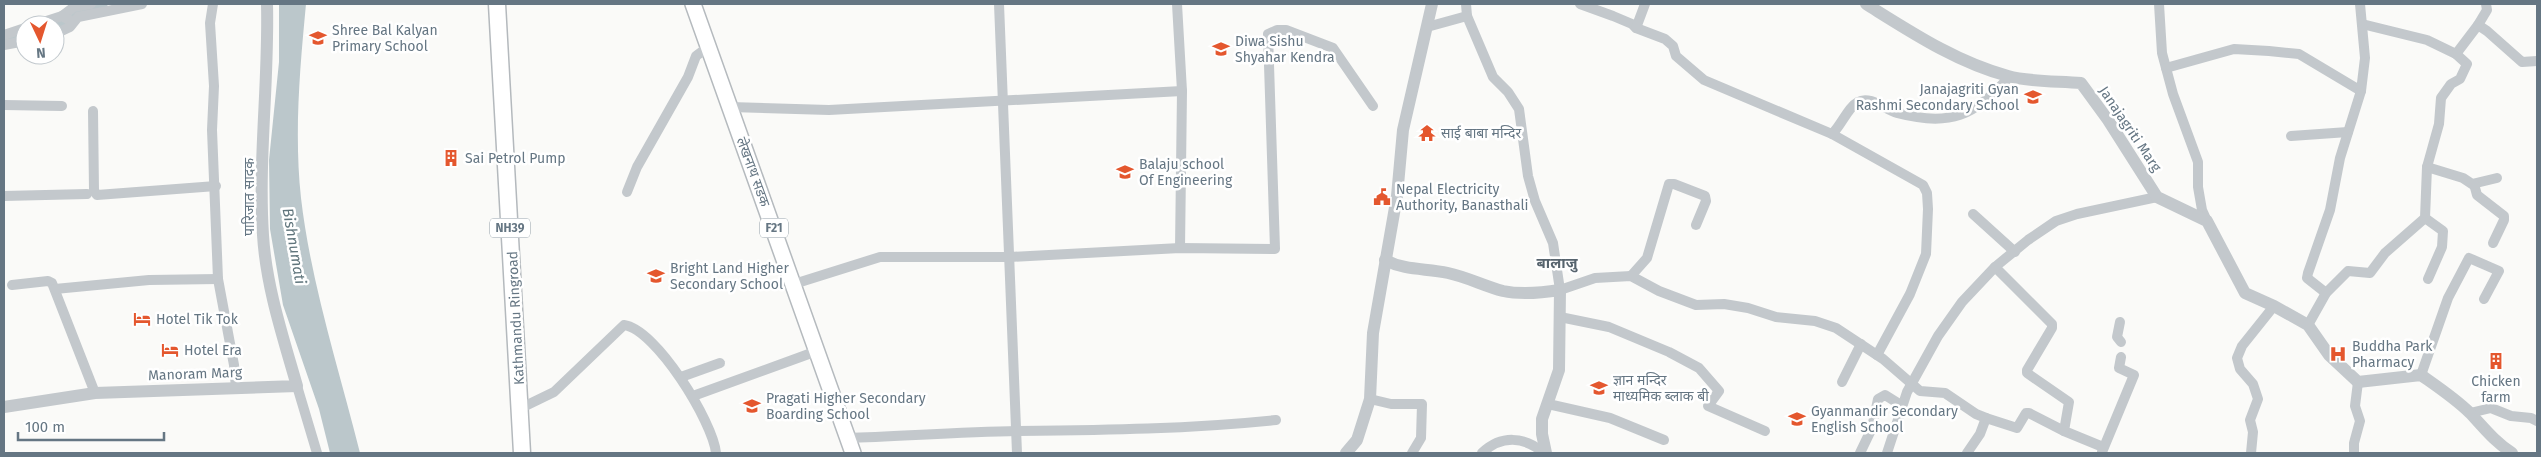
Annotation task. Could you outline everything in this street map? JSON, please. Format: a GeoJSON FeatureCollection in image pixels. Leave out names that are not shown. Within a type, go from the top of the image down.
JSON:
{"type":"FeatureCollection","features":[{"type":"Feature","properties":{"kind":"highway","name":"Kathmandu Ringroad"},"geometry":{"type":"LineString","coordinates":[[497,4],[521,408],[522,453]]}},
{"type":"Feature","properties":{"kind":"main road","name":"लेखनाथ सडक"},"geometry":{"type":"LineString","coordinates":[[692,4],[794,284],[852,453]]}},
{"type":"Feature","properties":{"kind":"street"},"geometry":{"type":"LineString","coordinates":[[65,31],[67,19],[74,7],[92,4]]}},
{"type":"Feature","properties":{"kind":"street"},"geometry":{"type":"LineString","coordinates":[[67,19],[142,4]]}},
{"type":"Feature","properties":{"kind":"street"},"geometry":{"type":"LineString","coordinates":[[213,4],[210,23],[218,279],[234,365],[236,388]]}},
{"type":"Feature","properties":{"kind":"street","name":"पारिजात सादक"},"geometry":{"type":"LineString","coordinates":[[267,4],[262,185],[263,235],[272,292],[296,386]]}},
{"type":"Feature","properties":{"kind":"street"},"geometry":{"type":"LineString","coordinates":[[999,4],[1017,453]]}},
{"type":"Feature","properties":{"kind":"street"},"geometry":{"type":"LineString","coordinates":[[1177,4],[1182,92],[1180,248]]}},
{"type":"Feature","properties":{"kind":"street"},"geometry":{"type":"LineString","coordinates":[[1346,453],[1357,440],[1370,399],[1373,333],[1396,196],[1403,130],[1432,4]]}},
{"type":"Feature","properties":{"kind":"street"},"geometry":{"type":"LineString","coordinates":[[1466,4],[1468,16],[1493,78],[1508,92],[1519,109],[1528,176],[1538,210],[1553,243],[1560,290],[1559,370],[1542,419],[1545,453]]}},
{"type":"Feature","properties":{"kind":"street"},"geometry":{"type":"LineString","coordinates":[[1580,4],[1632,24],[1636,28],[1664,39],[1673,46],[1676,56],[1704,80],[1832,134],[1872,158],[1918,181],[1927,193],[1926,254],[1910,294],[1878,356]]}},
{"type":"Feature","properties":{"kind":"street"},"geometry":{"type":"LineString","coordinates":[[1636,28],[1645,4]]}},
{"type":"Feature","properties":{"kind":"street","name":"Janajagriti Marg"},"geometry":{"type":"LineString","coordinates":[[1866,4],[1946,53],[2009,77],[2080,83],[2108,120],[2157,197]]}},
{"type":"Feature","properties":{"kind":"street"},"geometry":{"type":"LineString","coordinates":[[2159,4],[2161,48],[2198,162],[2198,187],[2202,210],[2245,293],[2308,324],[2329,355],[2358,382],[2421,375],[2470,413],[2494,441],[2512,453]]}},
{"type":"Feature","properties":{"kind":"street"},"geometry":{"type":"LineString","coordinates":[[2326,294],[2308,278],[2308,273],[2330,210],[2340,158],[2361,91],[2365,58],[2360,4]]}},
{"type":"Feature","properties":{"kind":"street"},"geometry":{"type":"LineString","coordinates":[[2456,54],[2478,25],[2488,5]]}},
{"type":"Feature","properties":{"kind":"street"},"geometry":{"type":"LineString","coordinates":[[1427,27],[1468,16]]}},
{"type":"Feature","properties":{"kind":"street"},"geometry":{"type":"LineString","coordinates":[[2308,324],[2326,294],[2348,271],[2370,273],[2385,253],[2425,218],[2427,167],[2439,124],[2442,98],[2451,84],[2460,79],[2467,64],[2456,54],[2427,40],[2362,24]]}},
{"type":"Feature","properties":{"kind":"street"},"geometry":{"type":"LineString","coordinates":[[2478,25],[2522,62],[2537,61]]}},
{"type":"Feature","properties":{"kind":"street"},"geometry":{"type":"LineString","coordinates":[[794,284],[880,257],[1010,257],[1180,248],[1275,249],[1268,34],[1277,30],[1286,30],[1332,48],[1373,106]]}},
{"type":"Feature","properties":{"kind":"street"},"geometry":{"type":"LineString","coordinates":[[628,192],[637,167],[688,77],[696,56],[708,47]]}},
{"type":"Feature","properties":{"kind":"street"},"geometry":{"type":"LineString","coordinates":[[2166,68],[2234,48],[2299,54],[2361,91]]}},
{"type":"Feature","properties":{"kind":"street"},"geometry":{"type":"LineString","coordinates":[[1832,134],[1841,126],[1858,101],[1867,100],[1897,113],[1942,119],[1955,117],[1965,115],[1977,107],[2009,77]]}},
{"type":"Feature","properties":{"kind":"street"},"geometry":{"type":"LineString","coordinates":[[730,107],[829,110],[1182,92]]}},
{"type":"Feature","properties":{"kind":"street"},"geometry":{"type":"LineString","coordinates":[[4,105],[62,106]]}},
{"type":"Feature","properties":{"kind":"street"},"geometry":{"type":"LineString","coordinates":[[93,111],[94,190],[97,195],[216,186]]}},
{"type":"Feature","properties":{"kind":"street"},"geometry":{"type":"LineString","coordinates":[[2291,136],[2348,132]]}},
{"type":"Feature","properties":{"kind":"street"},"geometry":{"type":"LineString","coordinates":[[2427,167],[2463,178],[2474,184],[2477,195],[2504,216],[2504,220],[2493,243]]}},
{"type":"Feature","properties":{"kind":"street"},"geometry":{"type":"LineString","coordinates":[[2474,184],[2486,179],[2497,178]]}},
{"type":"Feature","properties":{"kind":"street"},"geometry":{"type":"LineString","coordinates":[[1631,276],[1647,258],[1669,184],[1674,184],[1705,196],[1706,201],[1696,225]]}},
{"type":"Feature","properties":{"kind":"street"},"geometry":{"type":"LineString","coordinates":[[4,196],[87,194]]}},
{"type":"Feature","properties":{"kind":"street"},"geometry":{"type":"LineString","coordinates":[[1886,453],[1901,405],[1938,336],[1957,309],[1995,267],[2056,221],[2077,214],[2157,197],[2207,221]]}},
{"type":"Feature","properties":{"kind":"street"},"geometry":{"type":"LineString","coordinates":[[1973,214],[2015,252]]}},
{"type":"Feature","properties":{"kind":"street"},"geometry":{"type":"LineString","coordinates":[[2425,218],[2443,230],[2442,247],[2428,279]]}},
{"type":"Feature","properties":{"kind":"street"},"geometry":{"type":"LineString","coordinates":[[2421,375],[2448,298],[2469,258],[2499,272],[2484,299]]}},
{"type":"Feature","properties":{"kind":"street"},"geometry":{"type":"LineString","coordinates":[[1385,260],[1400,268],[1428,269],[1451,273],[1502,291],[1529,294],[1560,290],[1596,278],[1631,276],[1659,291],[1696,305],[1724,304],[1791,319],[1815,321],[1836,328],[1878,356],[1920,391],[1945,393],[1976,414],[2017,428],[2026,413],[2029,412],[2102,450],[2134,375],[2119,368],[2121,357]]}},
{"type":"Feature","properties":{"kind":"street"},"geometry":{"type":"LineString","coordinates":[[1995,267],[2052,324],[2027,370],[2028,374],[2069,402],[2064,431]]}},
{"type":"Feature","properties":{"kind":"street"},"geometry":{"type":"LineString","coordinates":[[55,289],[149,280],[218,279]]}},
{"type":"Feature","properties":{"kind":"street"},"geometry":{"type":"LineString","coordinates":[[12,285],[48,281],[55,289],[95,393]]}},
{"type":"Feature","properties":{"kind":"street"},"geometry":{"type":"LineString","coordinates":[[2251,453],[2253,432],[2250,420],[2258,400],[2253,384],[2240,369],[2237,358],[2242,346],[2274,306]]}},
{"type":"Feature","properties":{"kind":"street"},"geometry":{"type":"LineString","coordinates":[[1560,317],[1609,327],[1669,352],[1699,368],[1719,391],[1708,406],[1765,431]]}},
{"type":"Feature","properties":{"kind":"street"},"geometry":{"type":"LineString","coordinates":[[2120,322],[2117,337],[2121,342]]}},
{"type":"Feature","properties":{"kind":"street"},"geometry":{"type":"LineString","coordinates":[[521,408],[554,392],[624,325],[643,336],[681,377],[693,396],[713,439],[716,453]]}},
{"type":"Feature","properties":{"kind":"street"},"geometry":{"type":"LineString","coordinates":[[1842,382],[1860,344]]}},
{"type":"Feature","properties":{"kind":"street"},"geometry":{"type":"LineString","coordinates":[[693,396],[817,351]]}},
{"type":"Feature","properties":{"kind":"street"},"geometry":{"type":"LineString","coordinates":[[681,377],[720,363]]}},
{"type":"Feature","properties":{"kind":"street"},"geometry":{"type":"LineString","coordinates":[[2354,453],[2354,443],[2360,421],[2355,406],[2358,382]]}},
{"type":"Feature","properties":{"kind":"street"},"geometry":{"type":"LineString","coordinates":[[296,386],[317,453]]}},
{"type":"Feature","properties":{"kind":"street","name":"Manoram Marg"},"geometry":{"type":"LineString","coordinates":[[4,407],[95,393],[296,386]]}},
{"type":"Feature","properties":{"kind":"street"},"geometry":{"type":"LineString","coordinates":[[1860,453],[1868,439],[1878,399],[1885,395],[1901,405]]}},
{"type":"Feature","properties":{"kind":"street"},"geometry":{"type":"LineString","coordinates":[[1370,399],[1391,404],[1422,404],[1421,438],[1412,453]]}},
{"type":"Feature","properties":{"kind":"street"},"geometry":{"type":"LineString","coordinates":[[1548,404],[1610,418],[1664,440]]}},
{"type":"Feature","properties":{"kind":"street"},"geometry":{"type":"LineString","coordinates":[[2470,413],[2491,408],[2511,416],[2531,418],[2537,422]]}},
{"type":"Feature","properties":{"kind":"street"},"geometry":{"type":"LineString","coordinates":[[1967,453],[1980,434],[1986,418]]}},
{"type":"Feature","properties":{"kind":"street"},"geometry":{"type":"LineString","coordinates":[[847,438],[1016,431],[1149,430],[1220,426],[1276,420]]}},
{"type":"Feature","properties":{"kind":"street"},"geometry":{"type":"LineString","coordinates":[[1482,453],[1492,444],[1508,438],[1534,444],[1545,453]]}},
{"type":"Feature","properties":{"kind":"water","name":"Bishnumati"},"geometry":{"type":"Polygon","coordinates":[[[279,4],[306,4],[298,125],[301,198],[311,262],[360,453],[330,453],[319,409],[283,305],[270,229],[269,160],[279,62],[279,4]]]}},
{"type":"Feature","properties":{"kind":"waterway"},"geometry":{"type":"LineString","coordinates":[[65,20],[75,13],[99,8]]}},
{"type":"Feature","properties":{"kind":"waterway"},"geometry":{"type":"LineString","coordinates":[[4,40],[15,37]]}},
{"type":"Feature","properties":{"kind":"place","name":"Shree Bal Kalyan Primary School"},"geometry":{"type":"Point","coordinates":[318,38]}},
{"type":"Feature","properties":{"kind":"place","name":"Diwa Sishu Shyahar Kendra"},"geometry":{"type":"Point","coordinates":[1221,49]}},
{"type":"Feature","properties":{"kind":"place","name":"Janajagriti Gyan Rashmi Secondary School"},"geometry":{"type":"Point","coordinates":[2033,97]}},
{"type":"Feature","properties":{"kind":"place","name":"साई बाबा मन्दिर"},"geometry":{"type":"Point","coordinates":[1427,133]}},
{"type":"Feature","properties":{"kind":"place","name":"Sai Petrol Pump"},"geometry":{"type":"Point","coordinates":[451,158]}},
{"type":"Feature","properties":{"kind":"place","name":"Balaju school Of Engineering"},"geometry":{"type":"Point","coordinates":[1125,172]}},
{"type":"Feature","properties":{"kind":"place","name":"Nepal Electricity Authority, Banasthali"},"geometry":{"type":"Point","coordinates":[1382,197]}},
{"type":"Feature","properties":{"kind":"place","name":"Bright Land Higher Secondary School"},"geometry":{"type":"Point","coordinates":[656,276]}},
{"type":"Feature","properties":{"kind":"place","name":"Hotel Tik Tok"},"geometry":{"type":"Point","coordinates":[142,319]}},
{"type":"Feature","properties":{"kind":"place","name":"Hotel Era"},"geometry":{"type":"Point","coordinates":[170,350]}},
{"type":"Feature","properties":{"kind":"place","name":"Buddha Park Pharmacy"},"geometry":{"type":"Point","coordinates":[2338,354]}},
{"type":"Feature","properties":{"kind":"place","name":"Chicken farm"},"geometry":{"type":"Point","coordinates":[2496,361]}},
{"type":"Feature","properties":{"kind":"place","name":"ज्ञान मन्दिर माध्यमिक ब्लाक बी"},"geometry":{"type":"Point","coordinates":[1599,388]}},
{"type":"Feature","properties":{"kind":"place","name":"Pragati Higher Secondary Boarding School"},"geometry":{"type":"Point","coordinates":[752,406]}},
{"type":"Feature","properties":{"kind":"place","name":"Gyanmandir Secondary English School"},"geometry":{"type":"Point","coordinates":[1797,419]}},
{"type":"Feature","properties":{"kind":"district","name":"बालाजु"},"geometry":{"type":"Point","coordinates":[1557,263]}}]}
